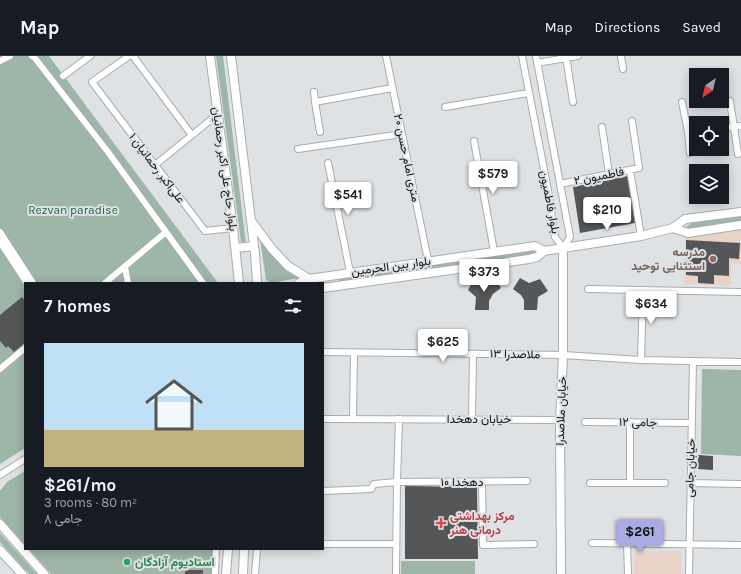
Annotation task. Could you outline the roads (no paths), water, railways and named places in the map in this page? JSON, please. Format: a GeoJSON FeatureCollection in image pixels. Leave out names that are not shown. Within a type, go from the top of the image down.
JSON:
{"type":"FeatureCollection","features":[{"type":"Feature","properties":{"kind":"main road","name":"بلوار حاج علی اکبر رحمانیان"},"geometry":{"type":"LineString","coordinates":[[210,56],[236,248],[239,282]]}},
{"type":"Feature","properties":{"kind":"main road","name":"بلوار حاج علی اکبر رحمانیان"},"geometry":{"type":"LineString","coordinates":[[231,56],[254,246],[257,282]]}},
{"type":"Feature","properties":{"kind":"main road"},"geometry":{"type":"LineString","coordinates":[[544,251],[641,236],[673,228],[685,219],[741,212]]}},
{"type":"Feature","properties":{"kind":"main road"},"geometry":{"type":"LineString","coordinates":[[251,220],[272,249],[288,266],[309,279]]}},
{"type":"Feature","properties":{"kind":"main road"},"geometry":{"type":"LineString","coordinates":[[673,228],[688,233],[741,225]]}},
{"type":"Feature","properties":{"kind":"main road"},"geometry":{"type":"LineString","coordinates":[[236,248],[254,246]]}},
{"type":"Feature","properties":{"kind":"main road","name":"بلوار بین الحرمین"},"geometry":{"type":"LineString","coordinates":[[302,282],[309,279],[350,272],[494,251],[535,246],[544,251],[537,257],[529,259],[324,288]]}},
{"type":"Feature","properties":{"kind":"main road","name":"خیابان ملاصدرا"},"geometry":{"type":"LineString","coordinates":[[561,574],[560,420],[564,355],[563,248]]}},
{"type":"Feature","properties":{"kind":"main road"},"geometry":{"type":"LineString","coordinates":[[332,275],[335,286]]}},
{"type":"Feature","properties":{"kind":"main road"},"geometry":{"type":"LineString","coordinates":[[0,524],[44,574]]}},
{"type":"Feature","properties":{"kind":"main road"},"geometry":{"type":"LineString","coordinates":[[0,550],[22,574]]}},
{"type":"Feature","properties":{"kind":"main road"},"geometry":{"type":"LineString","coordinates":[[226,574],[228,550]]}},
{"type":"Feature","properties":{"kind":"main road"},"geometry":{"type":"LineString","coordinates":[[243,574],[244,550]]}},
{"type":"Feature","properties":{"kind":"street"},"geometry":{"type":"LineString","coordinates":[[0,60],[10,56]]}},
{"type":"Feature","properties":{"kind":"street"},"geometry":{"type":"LineString","coordinates":[[32,56],[108,152],[202,282]]}},
{"type":"Feature","properties":{"kind":"street"},"geometry":{"type":"LineString","coordinates":[[63,76],[90,56]]}},
{"type":"Feature","properties":{"kind":"street","name":"علی‌اکبر رحمانیان ۱"},"geometry":{"type":"LineString","coordinates":[[129,56],[92,82],[205,231],[233,228]]}},
{"type":"Feature","properties":{"kind":"street"},"geometry":{"type":"LineString","coordinates":[[133,56],[191,134]]}},
{"type":"Feature","properties":{"kind":"street","name":"۲۰ متری امام حسن"},"geometry":{"type":"LineString","coordinates":[[386,56],[428,260]]}},
{"type":"Feature","properties":{"kind":"street","name":"بلوار فاطمیون"},"geometry":{"type":"LineString","coordinates":[[522,56],[528,93],[560,223],[570,237],[563,248],[555,237],[560,223],[560,184],[536,56]]}},
{"type":"Feature","properties":{"kind":"street"},"geometry":{"type":"LineString","coordinates":[[537,63],[578,56]]}},
{"type":"Feature","properties":{"kind":"street"},"geometry":{"type":"LineString","coordinates":[[621,56],[623,70]]}},
{"type":"Feature","properties":{"kind":"street"},"geometry":{"type":"LineString","coordinates":[[566,57],[573,102]]}},
{"type":"Feature","properties":{"kind":"street"},"geometry":{"type":"LineString","coordinates":[[315,102],[392,88]]}},
{"type":"Feature","properties":{"kind":"street"},"geometry":{"type":"LineString","coordinates":[[314,92],[320,132]]}},
{"type":"Feature","properties":{"kind":"street"},"geometry":{"type":"LineString","coordinates":[[445,107],[528,93]]}},
{"type":"Feature","properties":{"kind":"street"},"geometry":{"type":"LineString","coordinates":[[730,101],[738,154]]}},
{"type":"Feature","properties":{"kind":"street"},"geometry":{"type":"LineString","coordinates":[[682,102],[689,142]]}},
{"type":"Feature","properties":{"kind":"street"},"geometry":{"type":"LineString","coordinates":[[155,165],[191,134],[218,114]]}},
{"type":"Feature","properties":{"kind":"street","name":"فاطمیون ۲"},"geometry":{"type":"LineString","coordinates":[[560,184],[639,168],[632,121]]}},
{"type":"Feature","properties":{"kind":"street"},"geometry":{"type":"LineString","coordinates":[[729,127],[741,126]]}},
{"type":"Feature","properties":{"kind":"street"},"geometry":{"type":"LineString","coordinates":[[602,127],[609,174]]}},
{"type":"Feature","properties":{"kind":"street"},"geometry":{"type":"LineString","coordinates":[[298,149],[402,134]]}},
{"type":"Feature","properties":{"kind":"street"},"geometry":{"type":"LineString","coordinates":[[474,141],[494,251]]}},
{"type":"Feature","properties":{"kind":"street"},"geometry":{"type":"LineString","coordinates":[[328,163],[350,272]]}},
{"type":"Feature","properties":{"kind":"street"},"geometry":{"type":"LineString","coordinates":[[630,170],[641,236]]}},
{"type":"Feature","properties":{"kind":"street"},"geometry":{"type":"LineString","coordinates":[[0,232],[32,282]]}},
{"type":"Feature","properties":{"kind":"street"},"geometry":{"type":"LineString","coordinates":[[106,282],[166,232]]}},
{"type":"Feature","properties":{"kind":"street"},"geometry":{"type":"LineString","coordinates":[[0,242],[26,282]]}},
{"type":"Feature","properties":{"kind":"street"},"geometry":{"type":"LineString","coordinates":[[125,267],[128,282]]}},
{"type":"Feature","properties":{"kind":"street"},"geometry":{"type":"LineString","coordinates":[[588,289],[741,292]]}},
{"type":"Feature","properties":{"kind":"street"},"geometry":{"type":"LineString","coordinates":[[641,360],[643,290]]}},
{"type":"Feature","properties":{"kind":"street"},"geometry":{"type":"LineString","coordinates":[[0,369],[24,349]]}},
{"type":"Feature","properties":{"kind":"street","name":"ملاصدرا ۱۳"},"geometry":{"type":"LineString","coordinates":[[324,352],[564,355]]}},
{"type":"Feature","properties":{"kind":"street"},"geometry":{"type":"LineString","coordinates":[[353,419],[354,353]]}},
{"type":"Feature","properties":{"kind":"street"},"geometry":{"type":"LineString","coordinates":[[472,419],[473,354]]}},
{"type":"Feature","properties":{"kind":"street"},"geometry":{"type":"LineString","coordinates":[[564,355],[641,360],[741,362]]}},
{"type":"Feature","properties":{"kind":"street","name":"خیابان جامی"},"geometry":{"type":"LineString","coordinates":[[689,574],[693,361]]}},
{"type":"Feature","properties":{"kind":"street","name":"خیابان دهخدا"},"geometry":{"type":"LineString","coordinates":[[324,419],[560,420]]}},
{"type":"Feature","properties":{"kind":"street"},"geometry":{"type":"LineString","coordinates":[[396,574],[399,419]]}},
{"type":"Feature","properties":{"kind":"street","name":"جامی ۱۲"},"geometry":{"type":"LineString","coordinates":[[584,422],[692,423]]}},
{"type":"Feature","properties":{"kind":"street"},"geometry":{"type":"LineString","coordinates":[[630,422],[630,483]]}},
{"type":"Feature","properties":{"kind":"street"},"geometry":{"type":"LineString","coordinates":[[0,475],[24,460]]}},
{"type":"Feature","properties":{"kind":"street","name":"دهخدا ۱۰"},"geometry":{"type":"LineString","coordinates":[[324,491],[371,489],[374,484],[397,482],[527,481]]}},
{"type":"Feature","properties":{"kind":"street"},"geometry":{"type":"LineString","coordinates":[[482,482],[482,545],[534,544]]}},
{"type":"Feature","properties":{"kind":"street"},"geometry":{"type":"LineString","coordinates":[[590,483],[666,483]]}},
{"type":"Feature","properties":{"kind":"street"},"geometry":{"type":"LineString","coordinates":[[690,483],[741,484]]}},
{"type":"Feature","properties":{"kind":"street"},"geometry":{"type":"LineString","coordinates":[[592,543],[741,545]]}},
{"type":"Feature","properties":{"kind":"street"},"geometry":{"type":"LineString","coordinates":[[324,544],[396,544]]}},
{"type":"Feature","properties":{"kind":"street"},"geometry":{"type":"LineString","coordinates":[[627,544],[628,574]]}},
{"type":"Feature","properties":{"kind":"street"},"geometry":{"type":"LineString","coordinates":[[215,574],[216,550]]}},
{"type":"Feature","properties":{"kind":"street"},"geometry":{"type":"LineString","coordinates":[[255,574],[257,550]]}},
{"type":"Feature","properties":{"kind":"place","name":"مدرسه استثنایی توحید"},"geometry":{"type":"Point","coordinates":[713,259]}},
{"type":"Feature","properties":{"kind":"place","name":"مرکز بهداشتی درمانی هنر"},"geometry":{"type":"Point","coordinates":[441,523]}},
{"type":"Feature","properties":{"kind":"place","name":"استادیوم آزادگان"},"geometry":{"type":"Point","coordinates":[127,562]}},
{"type":"Feature","properties":{"kind":"park label","name":"Rezvan paradise"},"geometry":{"type":"Point","coordinates":[73,210]}}]}
